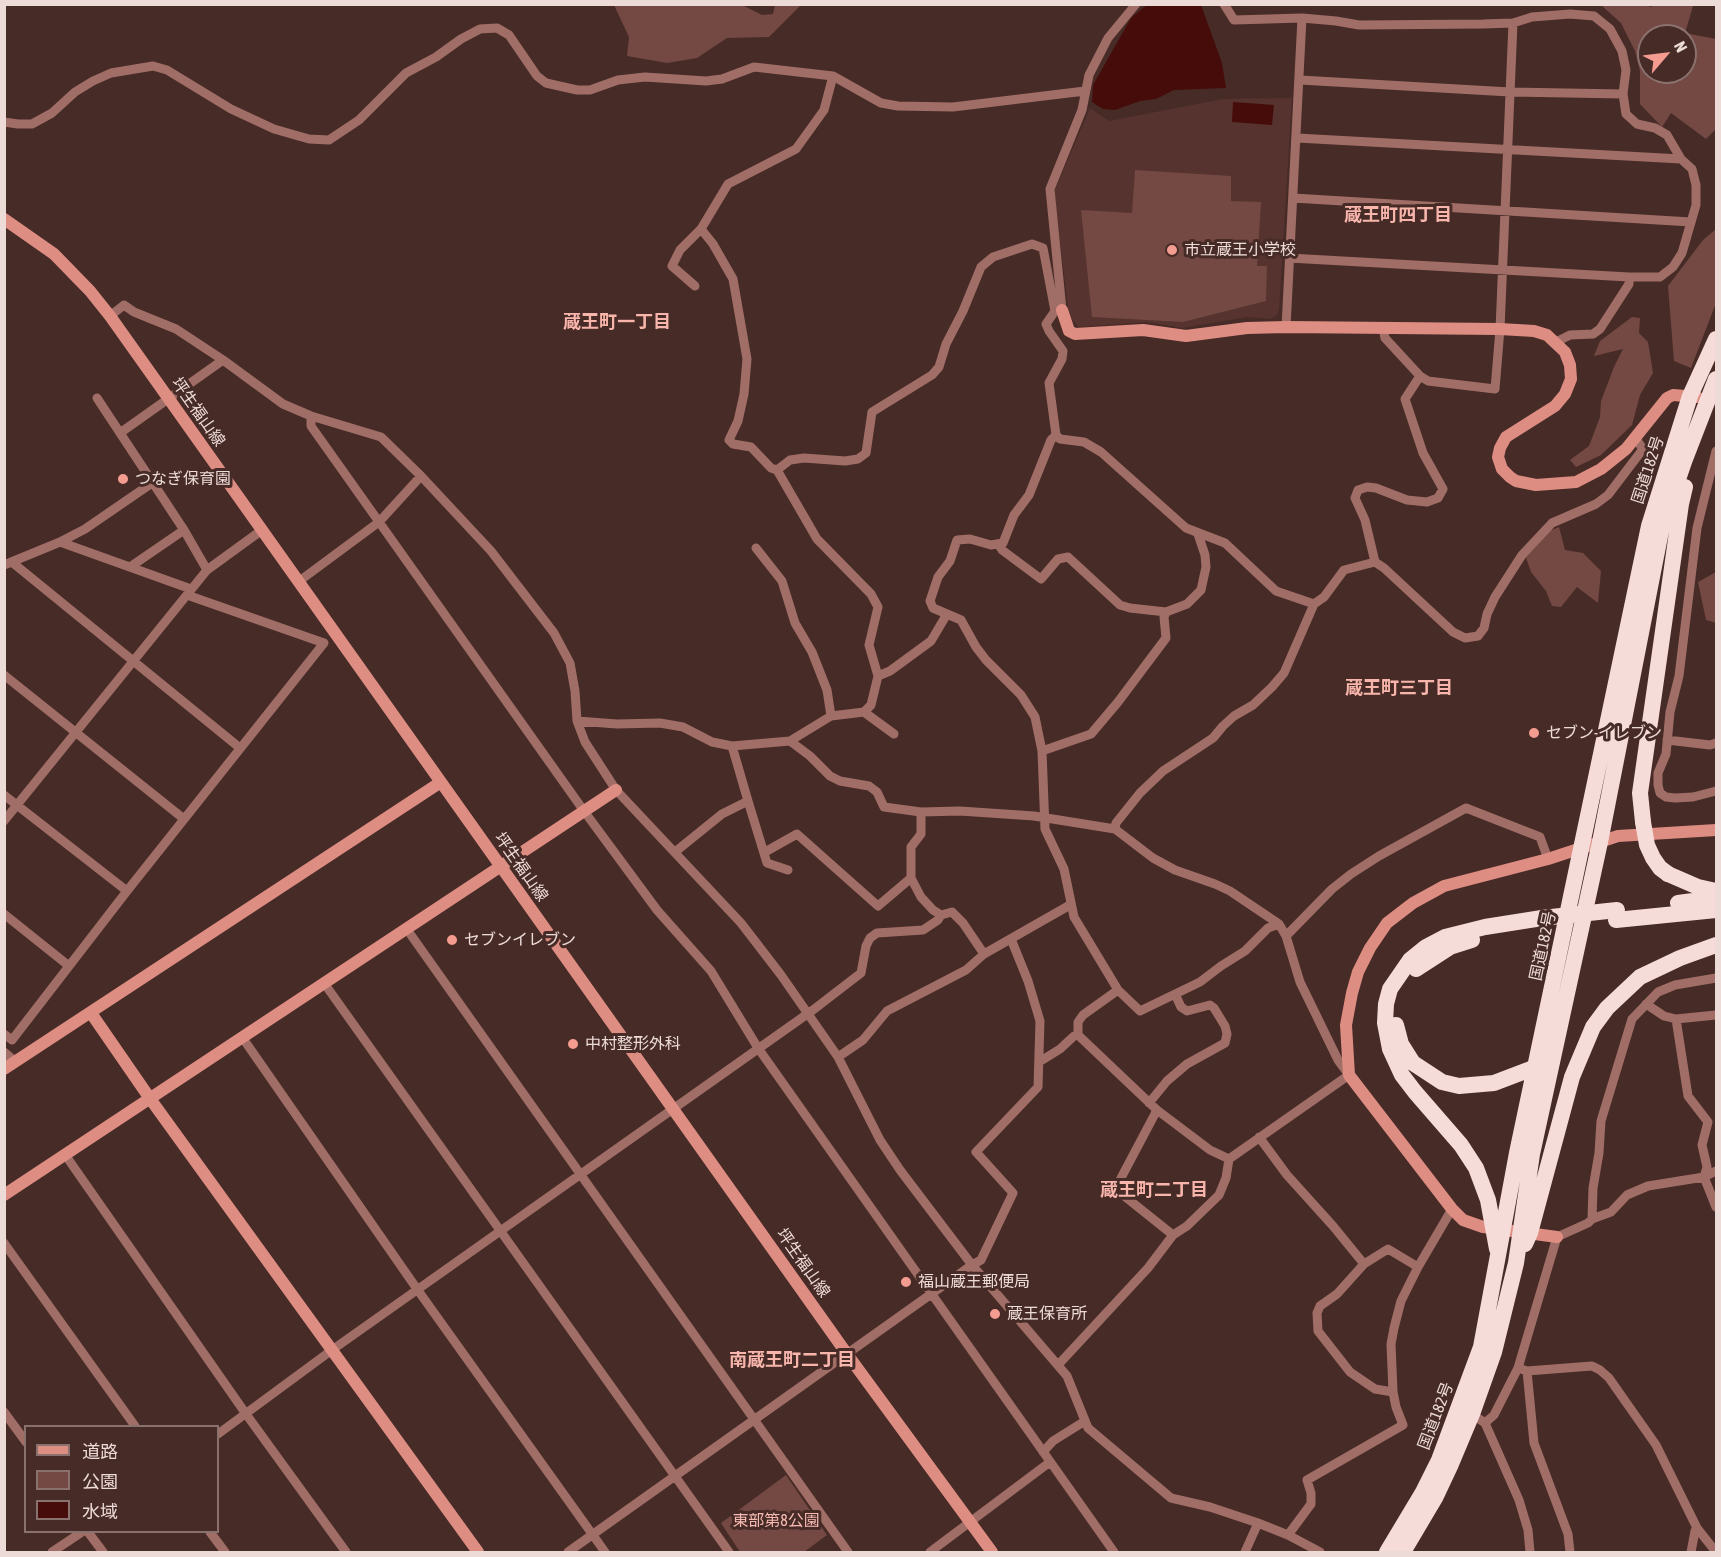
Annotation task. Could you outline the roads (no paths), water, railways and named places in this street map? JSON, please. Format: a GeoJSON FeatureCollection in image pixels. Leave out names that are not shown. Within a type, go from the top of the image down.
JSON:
{"type":"FeatureCollection","features":[{"type":"Feature","properties":{"kind":"highway","name":"国道182号"},"geometry":{"type":"LineString","coordinates":[[1387,1552],[1418,1502],[1439,1460],[1481,1347],[1499,1256],[1512,1230],[1532,1154],[1600,842],[1662,526],[1705,399],[1716,339]]}},
{"type":"Feature","properties":{"kind":"highway","name":"国道182号"},"geometry":{"type":"LineString","coordinates":[[1403,1552],[1478,1418],[1516,1263],[1512,1230],[1517,1153],[1649,526],[1716,379]]}},
{"type":"Feature","properties":{"kind":"highway"},"geometry":{"type":"LineString","coordinates":[[1705,399],[1697,447],[1681,504],[1640,793],[1643,822],[1650,852],[1660,868],[1698,887],[1716,891]]}},
{"type":"Feature","properties":{"kind":"highway"},"geometry":{"type":"LineString","coordinates":[[1716,898],[1617,915],[1542,924],[1485,927],[1445,937],[1426,947],[1410,960],[1390,989],[1385,1023],[1390,1049],[1408,1084],[1461,1145],[1476,1168],[1488,1200],[1512,1230],[1593,1027],[1606,1008],[1640,977],[1680,958],[1716,945]]}},
{"type":"Feature","properties":{"kind":"highway"},"geometry":{"type":"LineString","coordinates":[[1617,915],[1716,910]]}},
{"type":"Feature","properties":{"kind":"highway"},"geometry":{"type":"LineString","coordinates":[[1536,1067],[1494,1083],[1459,1086],[1442,1082],[1413,1063],[1401,1044],[1395,1023],[1396,1007],[1407,980],[1417,968],[1450,947],[1542,924]]}},
{"type":"Feature","properties":{"kind":"street"},"geometry":{"type":"LineString","coordinates":[[1136,4],[1107,38],[1089,75],[1082,110],[1050,189],[1058,310],[1046,324],[1063,351],[1062,359],[1049,383],[1056,435],[1060,439],[1084,442],[1101,452],[1186,528],[1225,543],[1276,591],[1314,604]]}},
{"type":"Feature","properties":{"kind":"street"},"geometry":{"type":"LineString","coordinates":[[1224,4],[1234,20],[1302,18],[1359,26],[1513,23],[1532,17],[1570,14],[1594,16],[1610,28],[1622,51],[1626,70],[1623,94],[1626,114],[1637,124],[1655,128],[1667,135],[1681,159],[1692,169],[1696,185],[1696,205],[1682,253],[1673,267],[1660,277],[1502,272],[1289,258]]}},
{"type":"Feature","properties":{"kind":"street"},"geometry":{"type":"LineString","coordinates":[[1286,327],[1302,18]]}},
{"type":"Feature","properties":{"kind":"street"},"geometry":{"type":"LineString","coordinates":[[1383,328],[1385,338],[1420,376],[1428,381],[1495,389],[1500,329],[1513,23]]}},
{"type":"Feature","properties":{"kind":"street"},"geometry":{"type":"LineString","coordinates":[[4,122],[32,124],[52,113],[75,92],[93,81],[111,73],[153,66],[167,70],[231,109],[274,129],[309,139],[329,140],[359,120],[406,73],[480,29],[497,28],[509,35],[537,76],[546,83],[577,90],[590,90],[618,80],[645,76],[706,81],[722,79],[754,67],[833,76],[881,103],[898,106],[953,107],[1085,91]]}},
{"type":"Feature","properties":{"kind":"street"},"geometry":{"type":"LineString","coordinates":[[695,286],[672,266],[680,250],[701,229],[728,184],[796,149],[824,110],[833,76]]}},
{"type":"Feature","properties":{"kind":"street"},"geometry":{"type":"LineString","coordinates":[[1300,80],[1510,92],[1623,94]]}},
{"type":"Feature","properties":{"kind":"street"},"geometry":{"type":"LineString","coordinates":[[1297,138],[1681,159]]}},
{"type":"Feature","properties":{"kind":"street"},"geometry":{"type":"LineString","coordinates":[[1293,198],[1691,222]]}},
{"type":"Feature","properties":{"kind":"street","name":"坪生福山線"},"geometry":{"type":"LineString","coordinates":[[4,219],[54,254],[90,291],[110,316],[847,1354],[992,1552]]}},
{"type":"Feature","properties":{"kind":"street"},"geometry":{"type":"LineString","coordinates":[[577,721],[617,724],[660,723],[683,727],[712,742],[732,746],[790,741],[831,716],[864,712],[871,705],[878,676],[869,645],[878,607],[871,594],[818,539],[777,470],[771,468],[751,447],[733,444],[729,440],[738,421],[744,394],[747,358],[733,279],[713,244],[701,229]]}},
{"type":"Feature","properties":{"kind":"street"},"geometry":{"type":"LineString","coordinates":[[777,470],[790,460],[804,458],[845,461],[858,459],[866,453],[872,412],[932,375],[939,367],[946,344],[963,311],[981,267],[993,257],[1032,244],[1043,248],[1058,310],[1069,331],[1075,334],[1143,330],[1186,336],[1247,328],[1286,327],[1500,329],[1547,334],[1565,352],[1570,365],[1571,379],[1565,394],[1555,406],[1506,437],[1500,448],[1498,457],[1502,469],[1516,481],[1536,485],[1575,482],[1615,459],[1667,398],[1673,395],[1705,399]]}},
{"type":"Feature","properties":{"kind":"street"},"geometry":{"type":"LineString","coordinates":[[1557,342],[1570,334],[1593,334],[1600,329],[1629,284],[1629,277]]}},
{"type":"Feature","properties":{"kind":"street"},"geometry":{"type":"LineString","coordinates":[[110,316],[124,305],[134,312],[176,329],[283,404],[311,416],[381,437],[422,476],[491,551],[554,633],[570,663],[577,721],[585,742],[616,790],[741,922],[781,975],[838,1057],[880,1140],[900,1170],[972,1264],[1058,1365],[1071,1384],[1092,1433],[1171,1498],[1210,1507],[1258,1523],[1288,1535],[1320,1552]]}},
{"type":"Feature","properties":{"kind":"street"},"geometry":{"type":"LineString","coordinates":[[120,433],[223,360]]}},
{"type":"Feature","properties":{"kind":"street"},"geometry":{"type":"LineString","coordinates":[[1420,376],[1405,399],[1423,453],[1443,489],[1438,498],[1427,502],[1407,500],[1376,488],[1367,487],[1358,490],[1355,498],[1365,520],[1375,562],[1453,632],[1465,638],[1478,636],[1484,628],[1487,614],[1495,597],[1522,555],[1552,523],[1596,504],[1608,495],[1643,449],[1635,438]]}},
{"type":"Feature","properties":{"kind":"street"},"geometry":{"type":"LineString","coordinates":[[97,398],[184,530],[207,570]]}},
{"type":"Feature","properties":{"kind":"street"},"geometry":{"type":"LineString","coordinates":[[311,416],[311,426],[584,811],[657,910],[711,971],[758,1048],[1114,1552]]}},
{"type":"Feature","properties":{"kind":"street"},"geometry":{"type":"LineString","coordinates":[[1056,435],[1051,440],[1029,495],[1014,515],[1003,543],[991,545],[970,540],[957,540],[950,561],[938,578],[930,601],[933,608],[961,620],[986,660],[1022,695],[1035,717],[1042,751],[1045,829],[1064,869],[1074,917],[1118,990],[1140,1011],[1200,982],[1245,951],[1268,928],[1279,924]]}},
{"type":"Feature","properties":{"kind":"street"},"geometry":{"type":"LineString","coordinates":[[1716,451],[1697,528],[1680,676],[1670,712],[1666,754],[1659,773],[1658,785],[1660,793],[1666,797],[1675,798],[1693,797],[1716,791]]}},
{"type":"Feature","properties":{"kind":"street"},"geometry":{"type":"LineString","coordinates":[[298,582],[379,522],[422,476]]}},
{"type":"Feature","properties":{"kind":"street"},"geometry":{"type":"LineString","coordinates":[[152,483],[84,529],[9,564],[240,748]]}},
{"type":"Feature","properties":{"kind":"street"},"geometry":{"type":"LineString","coordinates":[[130,567],[184,530]]}},
{"type":"Feature","properties":{"kind":"street"},"geometry":{"type":"LineString","coordinates":[[4,821],[207,570],[262,530]]}},
{"type":"Feature","properties":{"kind":"street"},"geometry":{"type":"LineString","coordinates":[[999,545],[1002,550],[1041,579],[1058,559],[1068,557],[1120,605],[1166,612],[1187,604],[1201,590],[1206,567],[1198,534]]}},
{"type":"Feature","properties":{"kind":"street"},"geometry":{"type":"LineString","coordinates":[[4,1034],[12,1040],[324,643],[60,542]]}},
{"type":"Feature","properties":{"kind":"street"},"geometry":{"type":"LineString","coordinates":[[756,548],[782,581],[795,623],[813,652],[827,690],[831,716]]}},
{"type":"Feature","properties":{"kind":"street"},"geometry":{"type":"LineString","coordinates":[[1114,829],[1116,823],[1140,793],[1163,771],[1213,738],[1234,716],[1253,705],[1272,687],[1284,673],[1314,604],[1324,597],[1344,570],[1375,562]]}},
{"type":"Feature","properties":{"kind":"street"},"geometry":{"type":"LineString","coordinates":[[1042,751],[1091,734],[1166,638],[1164,617],[1166,612]]}},
{"type":"Feature","properties":{"kind":"street"},"geometry":{"type":"LineString","coordinates":[[878,676],[890,671],[931,640],[947,614]]}},
{"type":"Feature","properties":{"kind":"street"},"geometry":{"type":"LineString","coordinates":[[4,675],[184,819]]}},
{"type":"Feature","properties":{"kind":"street"},"geometry":{"type":"LineString","coordinates":[[864,712],[894,734]]}},
{"type":"Feature","properties":{"kind":"street"},"geometry":{"type":"LineString","coordinates":[[1667,740],[1710,745],[1716,743]]}},
{"type":"Feature","properties":{"kind":"street"},"geometry":{"type":"LineString","coordinates":[[790,741],[810,756],[830,776],[840,781],[869,786],[877,792],[884,807],[921,812],[1043,817],[1114,829],[1154,858],[1175,870],[1230,891],[1279,924],[1286,936],[1300,982],[1338,1060],[1452,1209],[1463,1220],[1472,1224],[1557,1237],[1611,1212],[1627,1195],[1648,1186],[1704,1177],[1716,1171]]}},
{"type":"Feature","properties":{"kind":"street"},"geometry":{"type":"LineString","coordinates":[[732,746],[767,864],[788,870]]}},
{"type":"Feature","properties":{"kind":"street"},"geometry":{"type":"LineString","coordinates":[[4,1069],[441,782]]}},
{"type":"Feature","properties":{"kind":"street"},"geometry":{"type":"LineString","coordinates":[[4,1195],[151,1100],[242,1037],[616,790]]}},
{"type":"Feature","properties":{"kind":"street"},"geometry":{"type":"LineString","coordinates":[[4,795],[127,891]]}},
{"type":"Feature","properties":{"kind":"street"},"geometry":{"type":"LineString","coordinates":[[675,852],[722,814],[748,801]]}},
{"type":"Feature","properties":{"kind":"street"},"geometry":{"type":"LineString","coordinates":[[1286,936],[1332,889],[1351,874],[1466,808],[1540,837],[1548,859]]}},
{"type":"Feature","properties":{"kind":"street"},"geometry":{"type":"LineString","coordinates":[[921,812],[921,834],[911,847],[911,878],[921,897],[933,910],[940,915],[952,912],[963,923],[984,954]]}},
{"type":"Feature","properties":{"kind":"street"},"geometry":{"type":"LineString","coordinates":[[1349,1075],[1346,1025],[1358,972],[1387,922],[1413,903],[1444,886],[1548,859],[1618,836],[1716,830]]}},
{"type":"Feature","properties":{"kind":"street"},"geometry":{"type":"LineString","coordinates":[[765,852],[797,834],[878,906],[911,878]]}},
{"type":"Feature","properties":{"kind":"street"},"geometry":{"type":"LineString","coordinates":[[838,1057],[863,1040],[887,1011],[966,970],[984,954],[1070,905]]}},
{"type":"Feature","properties":{"kind":"street"},"geometry":{"type":"LineString","coordinates":[[4,914],[69,966]]}},
{"type":"Feature","properties":{"kind":"street"},"geometry":{"type":"LineString","coordinates":[[219,1433],[417,1289],[861,973],[866,946],[870,938],[877,933],[923,930],[938,920],[940,915]]}},
{"type":"Feature","properties":{"kind":"street"},"geometry":{"type":"LineString","coordinates":[[406,928],[848,1552]]}},
{"type":"Feature","properties":{"kind":"street"},"geometry":{"type":"LineString","coordinates":[[568,1552],[972,1264],[981,1260],[1013,1193],[976,1152],[1038,1087],[1040,1021],[1028,981],[1011,939]]}},
{"type":"Feature","properties":{"kind":"street"},"geometry":{"type":"LineString","coordinates":[[1592,1219],[1593,1188],[1599,1153],[1601,1121],[1632,1019],[1659,993],[1675,985],[1716,978]]}},
{"type":"Feature","properties":{"kind":"street"},"geometry":{"type":"LineString","coordinates":[[324,983],[729,1552]]}},
{"type":"Feature","properties":{"kind":"street"},"geometry":{"type":"LineString","coordinates":[[1118,990],[1083,1015],[1078,1022],[1078,1035],[1157,1110],[1210,1150],[1229,1159]]}},
{"type":"Feature","properties":{"kind":"street"},"geometry":{"type":"LineString","coordinates":[[1149,1102],[1167,1081],[1187,1064],[1225,1043],[1227,1034],[1225,1026],[1214,1008],[1210,1005],[1187,1011],[1181,1007],[1175,994]]}},
{"type":"Feature","properties":{"kind":"street"},"geometry":{"type":"LineString","coordinates":[[1646,1004],[1664,1016],[1676,1019],[1716,1015]]}},
{"type":"Feature","properties":{"kind":"street"},"geometry":{"type":"LineString","coordinates":[[91,1013],[151,1100],[478,1552]]}},
{"type":"Feature","properties":{"kind":"street"},"geometry":{"type":"LineString","coordinates":[[1676,1019],[1688,1096],[1708,1122],[1702,1145],[1707,1167],[1704,1177],[1716,1207]]}},
{"type":"Feature","properties":{"kind":"street"},"geometry":{"type":"LineString","coordinates":[[1039,1062],[1078,1035]]}},
{"type":"Feature","properties":{"kind":"street"},"geometry":{"type":"LineString","coordinates":[[242,1037],[417,1289],[605,1552]]}},
{"type":"Feature","properties":{"kind":"street"},"geometry":{"type":"LineString","coordinates":[[4,1052],[16,1062]]}},
{"type":"Feature","properties":{"kind":"street"},"geometry":{"type":"LineString","coordinates":[[1058,1365],[1148,1268],[1173,1235],[1187,1226],[1219,1195],[1226,1178],[1229,1159],[1349,1075]]}},
{"type":"Feature","properties":{"kind":"street"},"geometry":{"type":"LineString","coordinates":[[1157,1110],[1121,1178],[1118,1191],[1173,1235]]}},
{"type":"Feature","properties":{"kind":"street"},"geometry":{"type":"LineString","coordinates":[[1259,1137],[1287,1175],[1364,1264]]}},
{"type":"Feature","properties":{"kind":"street"},"geometry":{"type":"LineString","coordinates":[[66,1156],[246,1414],[346,1552]]}},
{"type":"Feature","properties":{"kind":"street"},"geometry":{"type":"LineString","coordinates":[[1288,1535],[1311,1504],[1311,1493],[1307,1480],[1403,1425],[1393,1392],[1391,1344],[1394,1328],[1401,1301],[1452,1209]]}},
{"type":"Feature","properties":{"kind":"street"},"geometry":{"type":"LineString","coordinates":[[1530,1552],[1528,1530],[1519,1500],[1478,1418],[1494,1415],[1523,1370],[1557,1237]]}},
{"type":"Feature","properties":{"kind":"street"},"geometry":{"type":"LineString","coordinates":[[4,1243],[134,1425]]}},
{"type":"Feature","properties":{"kind":"street"},"geometry":{"type":"LineString","coordinates":[[1393,1392],[1374,1389],[1350,1372],[1318,1331],[1317,1313],[1320,1306],[1337,1294],[1364,1264],[1388,1249],[1418,1267]]}},
{"type":"Feature","properties":{"kind":"street"},"geometry":{"type":"LineString","coordinates":[[1523,1370],[1592,1366],[1609,1378],[1656,1445],[1697,1528],[1716,1552]]}},
{"type":"Feature","properties":{"kind":"street"},"geometry":{"type":"LineString","coordinates":[[1523,1370],[1534,1443],[1568,1534],[1570,1552]]}},
{"type":"Feature","properties":{"kind":"street"},"geometry":{"type":"LineString","coordinates":[[4,1412],[24,1439]]}},
{"type":"Feature","properties":{"kind":"street"},"geometry":{"type":"LineString","coordinates":[[1043,1452],[1053,1441],[1085,1421]]}},
{"type":"Feature","properties":{"kind":"street"},"geometry":{"type":"LineString","coordinates":[[930,1552],[1050,1462]]}},
{"type":"Feature","properties":{"kind":"street"},"geometry":{"type":"LineString","coordinates":[[1245,1552],[1258,1523]]}},
{"type":"Feature","properties":{"kind":"street"},"geometry":{"type":"LineString","coordinates":[[1691,1552],[1697,1528]]}},
{"type":"Feature","properties":{"kind":"street"},"geometry":{"type":"LineString","coordinates":[[52,1552],[80,1533]]}},
{"type":"Feature","properties":{"kind":"street"},"geometry":{"type":"LineString","coordinates":[[89,1533],[103,1552]]}},
{"type":"Feature","properties":{"kind":"street"},"geometry":{"type":"LineString","coordinates":[[211,1533],[225,1552]]}},
{"type":"Feature","properties":{"kind":"water"},"geometry":{"type":"Polygon","coordinates":[[[1148,4],[1201,5],[1222,63],[1226,88],[1174,90],[1156,99],[1140,101],[1115,110],[1103,109],[1092,102],[1093,85],[1131,18],[1148,4]]]}},
{"type":"Feature","properties":{"kind":"water"},"geometry":{"type":"Polygon","coordinates":[[[1233,102],[1274,105],[1272,125],[1232,122],[1233,102]]]}},
{"type":"Feature","properties":{"kind":"place","name":"市立蔵王小学校"},"geometry":{"type":"Point","coordinates":[1172,250]}},
{"type":"Feature","properties":{"kind":"place","name":"つなぎ保育園"},"geometry":{"type":"Point","coordinates":[123,479]}},
{"type":"Feature","properties":{"kind":"place","name":"セブン-イレブン"},"geometry":{"type":"Point","coordinates":[1534,733]}},
{"type":"Feature","properties":{"kind":"place","name":"セブンイレブン"},"geometry":{"type":"Point","coordinates":[452,940]}},
{"type":"Feature","properties":{"kind":"place","name":"中村整形外科"},"geometry":{"type":"Point","coordinates":[573,1044]}},
{"type":"Feature","properties":{"kind":"place","name":"福山蔵王郵便局"},"geometry":{"type":"Point","coordinates":[906,1282]}},
{"type":"Feature","properties":{"kind":"place","name":"蔵王保育所"},"geometry":{"type":"Point","coordinates":[995,1314]}},
{"type":"Feature","properties":{"kind":"district","name":"蔵王町四丁目"},"geometry":{"type":"Point","coordinates":[1398,215]}},
{"type":"Feature","properties":{"kind":"district","name":"蔵王町一丁目"},"geometry":{"type":"Point","coordinates":[617,322]}},
{"type":"Feature","properties":{"kind":"district","name":"蔵王町三丁目"},"geometry":{"type":"Point","coordinates":[1399,688]}},
{"type":"Feature","properties":{"kind":"district","name":"蔵王町二丁目"},"geometry":{"type":"Point","coordinates":[1154,1190]}},
{"type":"Feature","properties":{"kind":"district","name":"南蔵王町二丁目"},"geometry":{"type":"Point","coordinates":[792,1360]}},
{"type":"Feature","properties":{"kind":"park label","name":"東部第8公園"},"geometry":{"type":"Point","coordinates":[776,1521]}}]}
